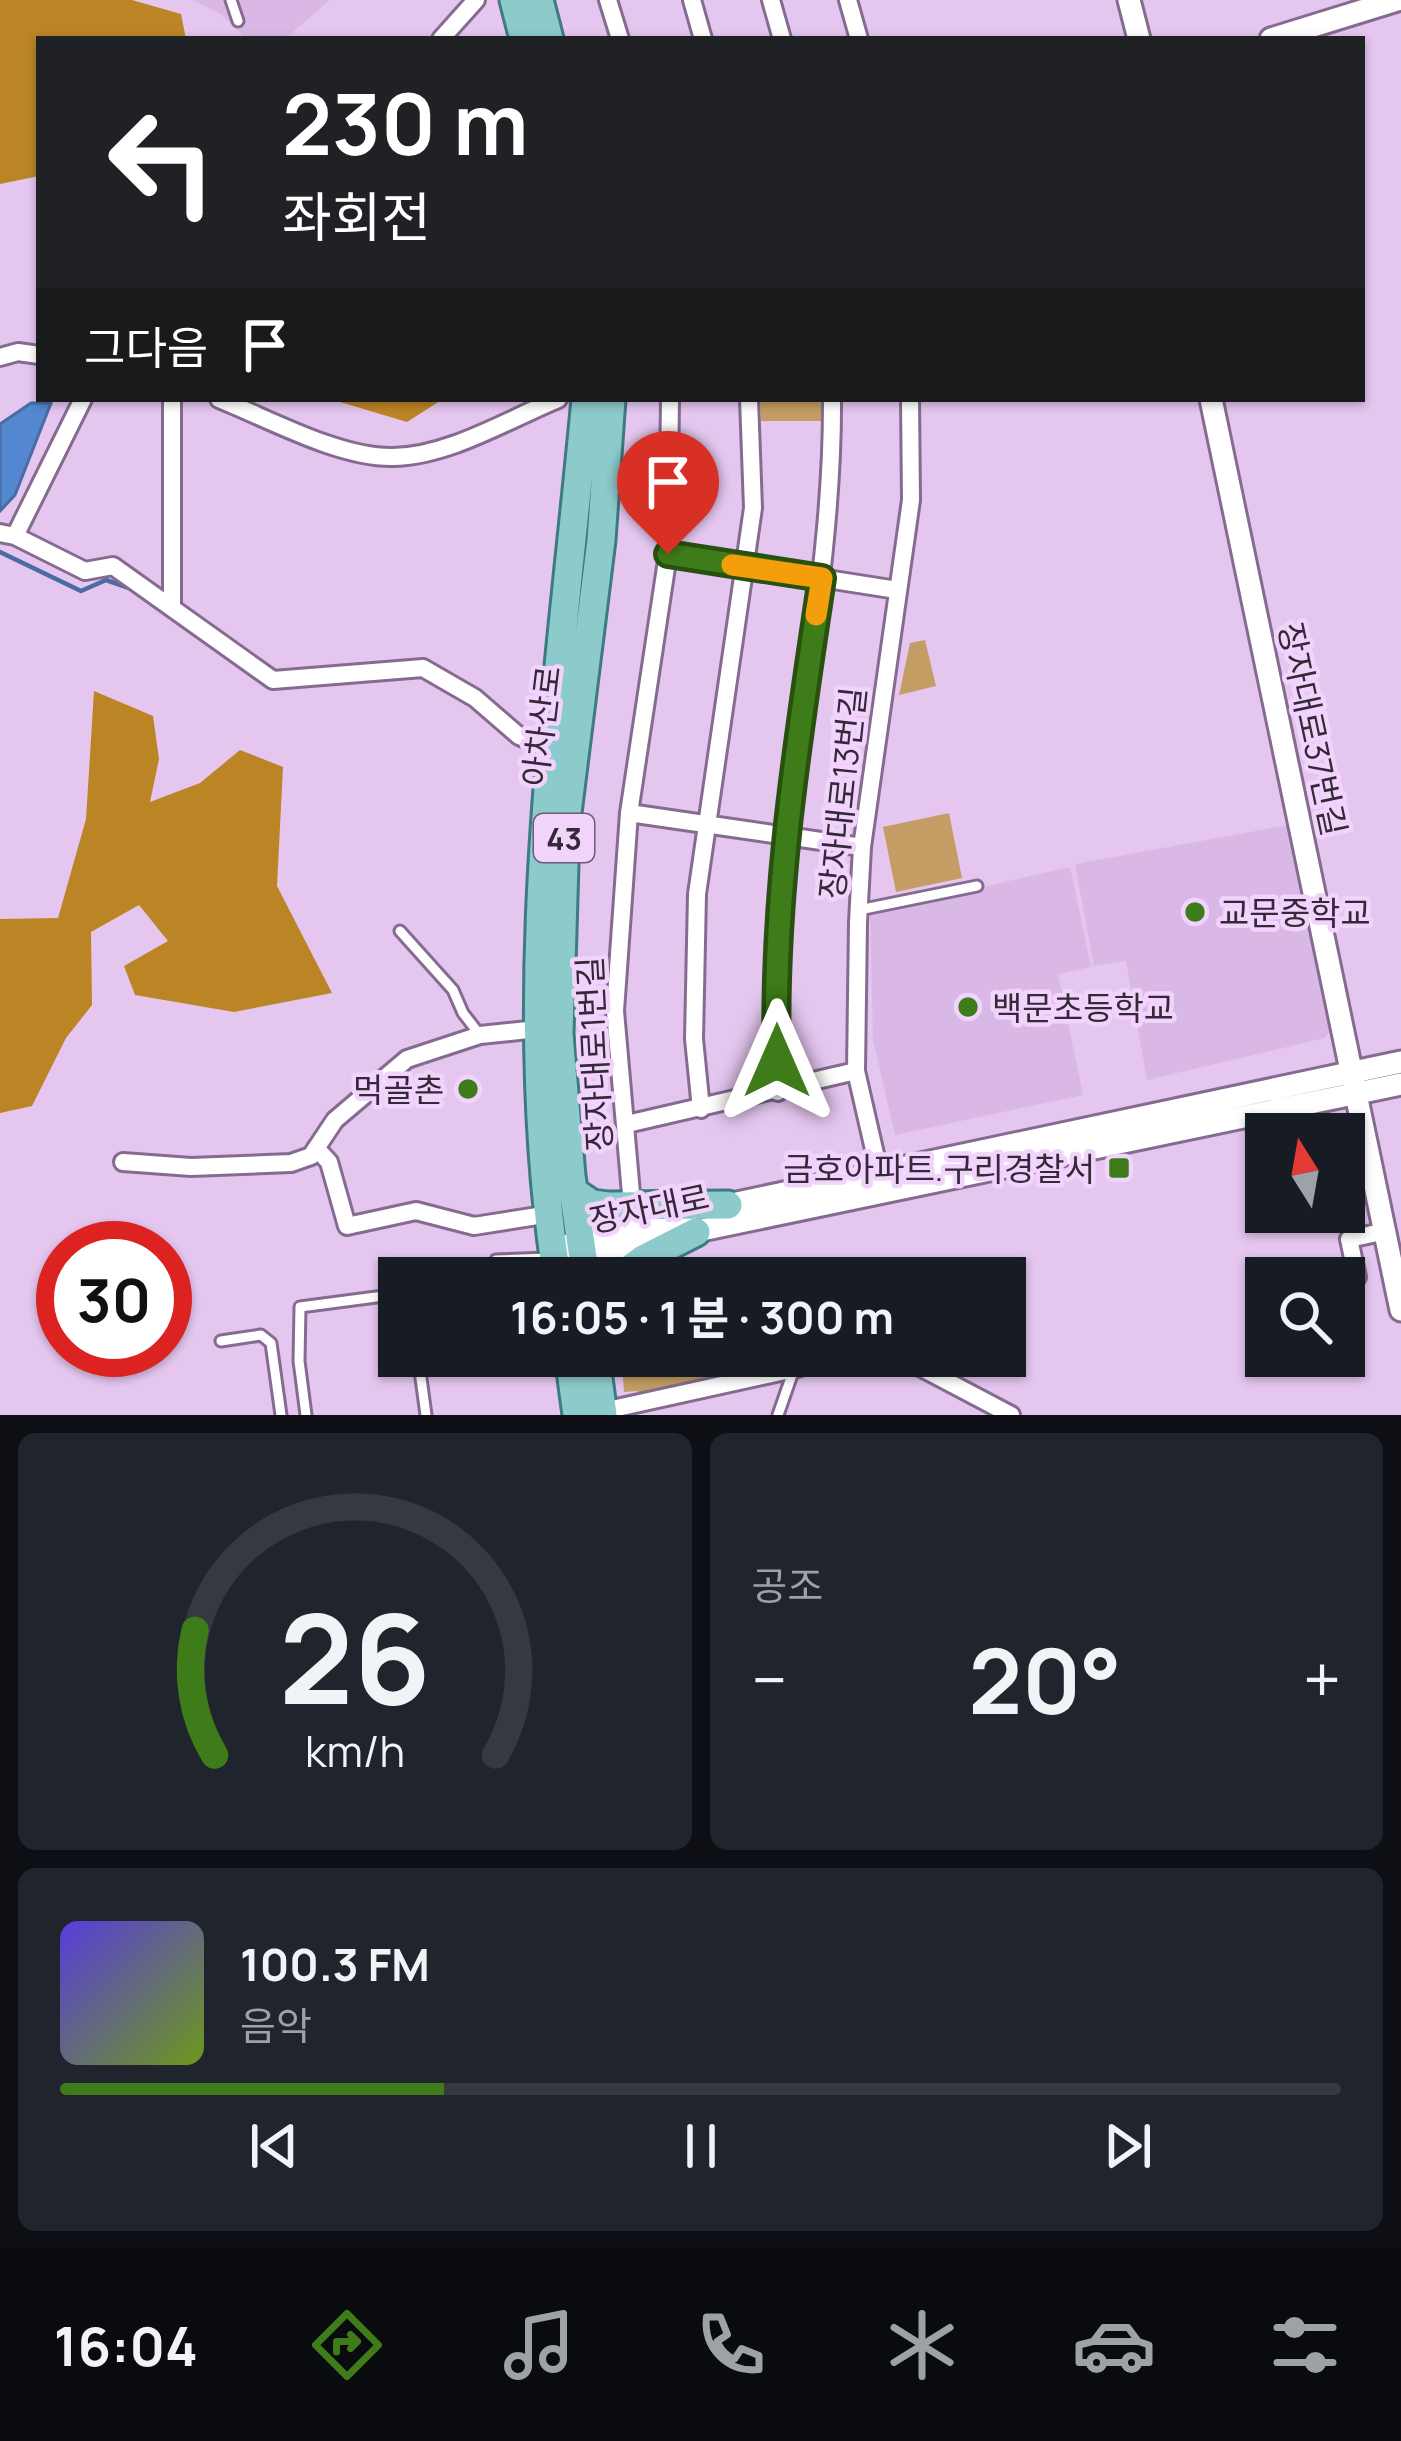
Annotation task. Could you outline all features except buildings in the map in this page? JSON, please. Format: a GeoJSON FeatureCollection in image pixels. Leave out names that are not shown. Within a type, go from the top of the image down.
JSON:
{"type":"FeatureCollection","features":[{"type":"Feature","properties":{"kind":"main road"},"geometry":{"type":"LineString","coordinates":[[514,0],[523,36]]}},
{"type":"Feature","properties":{"kind":"main road"},"geometry":{"type":"LineString","coordinates":[[538,0],[548,36]]}},
{"type":"Feature","properties":{"kind":"main road","name":"아차산로"},"geometry":{"type":"LineString","coordinates":[[584,1257],[559,1034],[564,752],[586,402]]}},
{"type":"Feature","properties":{"kind":"main road","name":"아차산로"},"geometry":{"type":"LineString","coordinates":[[554,1257],[538,1029],[539,907],[601,540],[611,402]]}},
{"type":"Feature","properties":{"kind":"main road"},"geometry":{"type":"LineString","coordinates":[[574,1192],[592,1204],[728,1205]]}},
{"type":"Feature","properties":{"kind":"main road"},"geometry":{"type":"LineString","coordinates":[[647,1257],[696,1232]]}},
{"type":"Feature","properties":{"kind":"main road"},"geometry":{"type":"LineString","coordinates":[[580,1377],[598,1414]]}},
{"type":"Feature","properties":{"kind":"main road"},"geometry":{"type":"LineString","coordinates":[[597,1377],[598,1414]]}},
{"type":"Feature","properties":{"kind":"street"},"geometry":{"type":"LineString","coordinates":[[444,36],[476,0]]}},
{"type":"Feature","properties":{"kind":"street"},"geometry":{"type":"LineString","coordinates":[[608,0],[619,36]]}},
{"type":"Feature","properties":{"kind":"street"},"geometry":{"type":"LineString","coordinates":[[692,0],[702,36]]}},
{"type":"Feature","properties":{"kind":"street"},"geometry":{"type":"LineString","coordinates":[[771,0],[781,36]]}},
{"type":"Feature","properties":{"kind":"street"},"geometry":{"type":"LineString","coordinates":[[848,0],[858,36]]}},
{"type":"Feature","properties":{"kind":"street"},"geometry":{"type":"LineString","coordinates":[[1129,0],[1138,36]]}},
{"type":"Feature","properties":{"kind":"street"},"geometry":{"type":"LineString","coordinates":[[1281,36],[1397,0]]}},
{"type":"Feature","properties":{"kind":"street"},"geometry":{"type":"LineString","coordinates":[[0,357],[18,352],[36,355]]}},
{"type":"Feature","properties":{"kind":"street"},"geometry":{"type":"LineString","coordinates":[[80,402],[8,535],[85,572],[113,566],[273,680],[423,668],[475,698],[519,736],[564,752]]}},
{"type":"Feature","properties":{"kind":"street"},"geometry":{"type":"LineString","coordinates":[[172,402],[172,608]]}},
{"type":"Feature","properties":{"kind":"street"},"geometry":{"type":"LineString","coordinates":[[225,402],[340,448],[392,457],[437,449],[550,402]]}},
{"type":"Feature","properties":{"kind":"street","name":"장자대로1번길"},"geometry":{"type":"LineString","coordinates":[[632,1205],[615,1010],[629,813],[668,554],[670,402]]}},
{"type":"Feature","properties":{"kind":"street"},"geometry":{"type":"LineString","coordinates":[[701,1109],[694,1039],[698,894],[753,508],[749,402]]}},
{"type":"Feature","properties":{"kind":"street","name":"장자대로13번길"},"geometry":{"type":"LineString","coordinates":[[778,1092],[779,926],[822,578],[832,469],[832,402]]}},
{"type":"Feature","properties":{"kind":"street","name":"장자대로13번길"},"geometry":{"type":"LineString","coordinates":[[881,1183],[856,1071],[859,910],[862,847],[911,500],[910,402]]}},
{"type":"Feature","properties":{"kind":"street","name":"장자대로37번길"},"geometry":{"type":"LineString","coordinates":[[1212,402],[1401,1310]]}},
{"type":"Feature","properties":{"kind":"street"},"geometry":{"type":"LineString","coordinates":[[668,554],[897,590]]}},
{"type":"Feature","properties":{"kind":"street"},"geometry":{"type":"LineString","coordinates":[[629,813],[862,847]]}},
{"type":"Feature","properties":{"kind":"street"},"geometry":{"type":"LineString","coordinates":[[123,1162],[191,1167],[291,1163],[310,1156],[335,1120],[407,1059],[480,1035],[538,1029]]}},
{"type":"Feature","properties":{"kind":"street","name":"장자대로"},"geometry":{"type":"LineString","coordinates":[[584,1257],[881,1183],[1355,1082],[1401,1062]]}},
{"type":"Feature","properties":{"kind":"street"},"geometry":{"type":"LineString","coordinates":[[626,1124],[856,1071]]}},
{"type":"Feature","properties":{"kind":"street","name":"장자대로"},"geometry":{"type":"LineString","coordinates":[[1355,1082],[1401,1084]]}},
{"type":"Feature","properties":{"kind":"street"},"geometry":{"type":"LineString","coordinates":[[316,1148],[329,1162],[347,1226],[416,1211],[474,1226],[550,1214]]}},
{"type":"Feature","properties":{"kind":"street","name":"장자대로"},"geometry":{"type":"LineString","coordinates":[[584,1257],[728,1205],[881,1183]]}},
{"type":"Feature","properties":{"kind":"street"},"geometry":{"type":"LineString","coordinates":[[1353,1257],[1349,1239],[1386,1231]]}},
{"type":"Feature","properties":{"kind":"street"},"geometry":{"type":"LineString","coordinates":[[598,1414],[759,1377]]}},
{"type":"Feature","properties":{"kind":"street"},"geometry":{"type":"LineString","coordinates":[[939,1377],[1012,1415]]}},
{"type":"Feature","properties":{"kind":"lane"},"geometry":{"type":"LineString","coordinates":[[231,0],[238,21]]}},
{"type":"Feature","properties":{"kind":"lane"},"geometry":{"type":"LineString","coordinates":[[859,910],[977,886]]}},
{"type":"Feature","properties":{"kind":"lane"},"geometry":{"type":"LineString","coordinates":[[400,931],[453,990],[480,1035]]}},
{"type":"Feature","properties":{"kind":"lane"},"geometry":{"type":"LineString","coordinates":[[306,1415],[299,1361],[300,1307],[378,1297]]}},
{"type":"Feature","properties":{"kind":"lane"},"geometry":{"type":"LineString","coordinates":[[221,1341],[261,1335],[271,1343],[281,1415]]}},
{"type":"Feature","properties":{"kind":"lane"},"geometry":{"type":"LineString","coordinates":[[421,1377],[426,1415]]}},
{"type":"Feature","properties":{"kind":"lane"},"geometry":{"type":"LineString","coordinates":[[778,1415],[791,1377]]}},
{"type":"Feature","properties":{"kind":"shaded area"},"geometry":{"type":"Polygon","coordinates":[[[0,0],[132,0],[181,14],[185,36],[36,36],[36,177],[0,184],[0,0]]]}},
{"type":"Feature","properties":{"kind":"shaded area"},"geometry":{"type":"Polygon","coordinates":[[[192,0],[330,0],[288,36],[243,36],[221,14],[192,0]]]}},
{"type":"Feature","properties":{"kind":"shaded area"},"geometry":{"type":"Polygon","coordinates":[[[340,402],[438,402],[407,422],[340,402]]]}},
{"type":"Feature","properties":{"kind":"shaded area"},"geometry":{"type":"Polygon","coordinates":[[[760,402],[824,402],[824,421],[761,421],[760,402]]]}},
{"type":"Feature","properties":{"kind":"shaded area"},"geometry":{"type":"Polygon","coordinates":[[[925,640],[936,686],[899,695],[910,643],[925,640]]]}},
{"type":"Feature","properties":{"kind":"shaded area"},"geometry":{"type":"Polygon","coordinates":[[[94,691],[153,716],[159,759],[150,802],[200,783],[240,750],[283,767],[277,886],[332,993],[234,1012],[135,995],[124,966],[168,941],[139,905],[91,932],[92,1005],[66,1038],[32,1106],[0,1113],[0,919],[58,918],[86,819],[94,691]]]}},
{"type":"Feature","properties":{"kind":"shaded area"},"geometry":{"type":"Polygon","coordinates":[[[949,813],[962,878],[896,892],[883,827],[949,813]]]}},
{"type":"Feature","properties":{"kind":"shaded area","name":"교문중학교"},"geometry":{"type":"Polygon","coordinates":[[[1288,825],[1332,1028],[1325,1038],[1147,1080],[1126,961],[1094,966],[1075,864],[1288,825]]]}},
{"type":"Feature","properties":{"kind":"shaded area","name":"백문초등학교"},"geometry":{"type":"Polygon","coordinates":[[[1070,867],[1091,967],[1058,974],[1083,1095],[895,1135],[873,1040],[870,913],[1070,867]]]}},
{"type":"Feature","properties":{"kind":"shaded area"},"geometry":{"type":"Polygon","coordinates":[[[623,1377],[725,1377],[646,1396],[624,1392],[623,1377]]]}},
{"type":"Feature","properties":{"kind":"water"},"geometry":{"type":"Polygon","coordinates":[[[31,403],[51,403],[15,495],[0,511],[0,424],[31,403]]]}},
{"type":"Feature","properties":{"kind":"waterway"},"geometry":{"type":"LineString","coordinates":[[0,552],[81,591],[106,580],[132,589]]}},
{"type":"Feature","properties":{"kind":"slow traffic"},"geometry":{"type":"LineString","coordinates":[[732,565],[822,578],[816,615]]}},
{"type":"Feature","properties":{"kind":"place","name":"교문중학교"},"geometry":{"type":"Point","coordinates":[1195,912]}},
{"type":"Feature","properties":{"kind":"place","name":"백문초등학교"},"geometry":{"type":"Point","coordinates":[968,1007]}},
{"type":"Feature","properties":{"kind":"place","name":"먹골촌"},"geometry":{"type":"Point","coordinates":[468,1089]}},
{"type":"Feature","properties":{"kind":"place","name":"금호아파트.구리경찰서"},"geometry":{"type":"Point","coordinates":[1119,1168]}},
{"type":"Feature","properties":{"kind":"route"},"geometry":{"type":"LineString","coordinates":[[668,554],[822,578],[787,836],[779,926],[777,1061]]}}]}
